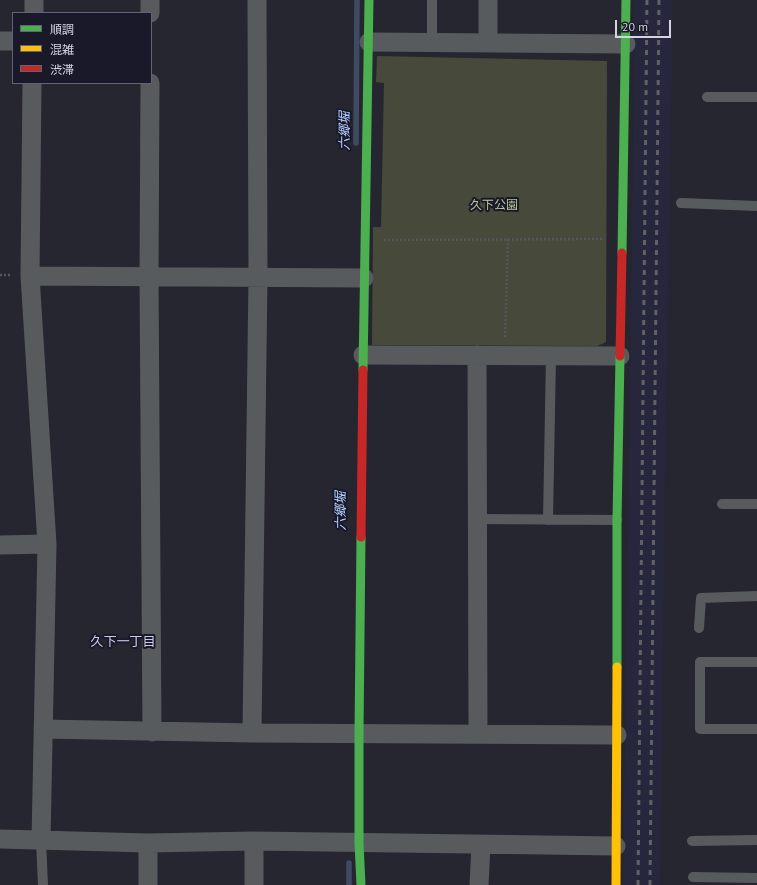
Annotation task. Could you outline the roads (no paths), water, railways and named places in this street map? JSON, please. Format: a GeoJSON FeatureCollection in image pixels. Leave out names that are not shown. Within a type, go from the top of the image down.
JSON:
{"type":"FeatureCollection","features":[{"type":"Feature","properties":{"kind":"street"},"geometry":{"type":"LineString","coordinates":[[34,0],[34,12]]}},
{"type":"Feature","properties":{"kind":"street"},"geometry":{"type":"LineString","coordinates":[[150,0],[150,12]]}},
{"type":"Feature","properties":{"kind":"street"},"geometry":{"type":"LineString","coordinates":[[252,733],[258,277],[257,0]]}},
{"type":"Feature","properties":{"kind":"street"},"geometry":{"type":"LineString","coordinates":[[361,885],[359,843],[359,733],[364,278],[369,0]]}},
{"type":"Feature","properties":{"kind":"street"},"geometry":{"type":"LineString","coordinates":[[488,0],[488,43]]}},
{"type":"Feature","properties":{"kind":"street"},"geometry":{"type":"LineString","coordinates":[[616,885],[617,520],[626,0]]}},
{"type":"Feature","properties":{"kind":"street"},"geometry":{"type":"LineString","coordinates":[[0,41],[12,42]]}},
{"type":"Feature","properties":{"kind":"street"},"geometry":{"type":"LineString","coordinates":[[369,42],[626,44]]}},
{"type":"Feature","properties":{"kind":"street"},"geometry":{"type":"LineString","coordinates":[[32,84],[30,276],[47,544],[41,840]]}},
{"type":"Feature","properties":{"kind":"street"},"geometry":{"type":"LineString","coordinates":[[150,84],[149,277],[152,732]]}},
{"type":"Feature","properties":{"kind":"street"},"geometry":{"type":"LineString","coordinates":[[30,276],[364,278]]}},
{"type":"Feature","properties":{"kind":"street"},"geometry":{"type":"LineString","coordinates":[[363,355],[620,356]]}},
{"type":"Feature","properties":{"kind":"street"},"geometry":{"type":"LineString","coordinates":[[477,356],[478,734]]}},
{"type":"Feature","properties":{"kind":"street"},"geometry":{"type":"LineString","coordinates":[[0,544],[47,544]]}},
{"type":"Feature","properties":{"kind":"street"},"geometry":{"type":"LineString","coordinates":[[43,730],[617,735]]}},
{"type":"Feature","properties":{"kind":"street"},"geometry":{"type":"LineString","coordinates":[[0,839],[148,843],[254,841],[616,846]]}},
{"type":"Feature","properties":{"kind":"street"},"geometry":{"type":"LineString","coordinates":[[254,841],[254,885]]}},
{"type":"Feature","properties":{"kind":"street"},"geometry":{"type":"LineString","coordinates":[[148,843],[148,885]]}},
{"type":"Feature","properties":{"kind":"street"},"geometry":{"type":"LineString","coordinates":[[479,885],[481,845]]}},
{"type":"Feature","properties":{"kind":"lane"},"geometry":{"type":"LineString","coordinates":[[432,0],[432,42]]}},
{"type":"Feature","properties":{"kind":"lane"},"geometry":{"type":"LineString","coordinates":[[707,97],[757,97]]}},
{"type":"Feature","properties":{"kind":"lane"},"geometry":{"type":"LineString","coordinates":[[681,203],[757,206]]}},
{"type":"Feature","properties":{"kind":"lane"},"geometry":{"type":"LineString","coordinates":[[548,520],[551,355]]}},
{"type":"Feature","properties":{"kind":"lane"},"geometry":{"type":"LineString","coordinates":[[722,504],[757,504]]}},
{"type":"Feature","properties":{"kind":"lane"},"geometry":{"type":"LineString","coordinates":[[478,519],[617,520]]}},
{"type":"Feature","properties":{"kind":"lane"},"geometry":{"type":"LineString","coordinates":[[699,628],[701,598],[757,596]]}},
{"type":"Feature","properties":{"kind":"lane"},"geometry":{"type":"LineString","coordinates":[[757,662],[700,662],[700,729],[757,729]]}},
{"type":"Feature","properties":{"kind":"lane"},"geometry":{"type":"LineString","coordinates":[[41,840],[43,885]]}},
{"type":"Feature","properties":{"kind":"lane"},"geometry":{"type":"LineString","coordinates":[[692,841],[757,840]]}},
{"type":"Feature","properties":{"kind":"lane"},"geometry":{"type":"LineString","coordinates":[[693,877],[757,878]]}},
{"type":"Feature","properties":{"kind":"waterway","name":"六郷堀"},"geometry":{"type":"LineString","coordinates":[[356,143],[357,0]]}},
{"type":"Feature","properties":{"kind":"waterway","name":"六郷堀"},"geometry":{"type":"LineString","coordinates":[[349,863],[349,885]]}},
{"type":"Feature","properties":{"kind":"railway"},"geometry":{"type":"LineString","coordinates":[[638,885],[647,0]]}},
{"type":"Feature","properties":{"kind":"railway"},"geometry":{"type":"LineString","coordinates":[[650,885],[659,0]]}},
{"type":"Feature","properties":{"kind":"district","name":"久下一丁目"},"geometry":{"type":"Point","coordinates":[123,642]}},
{"type":"Feature","properties":{"kind":"park label","name":"久下公園"},"geometry":{"type":"Point","coordinates":[494,206]}}]}
